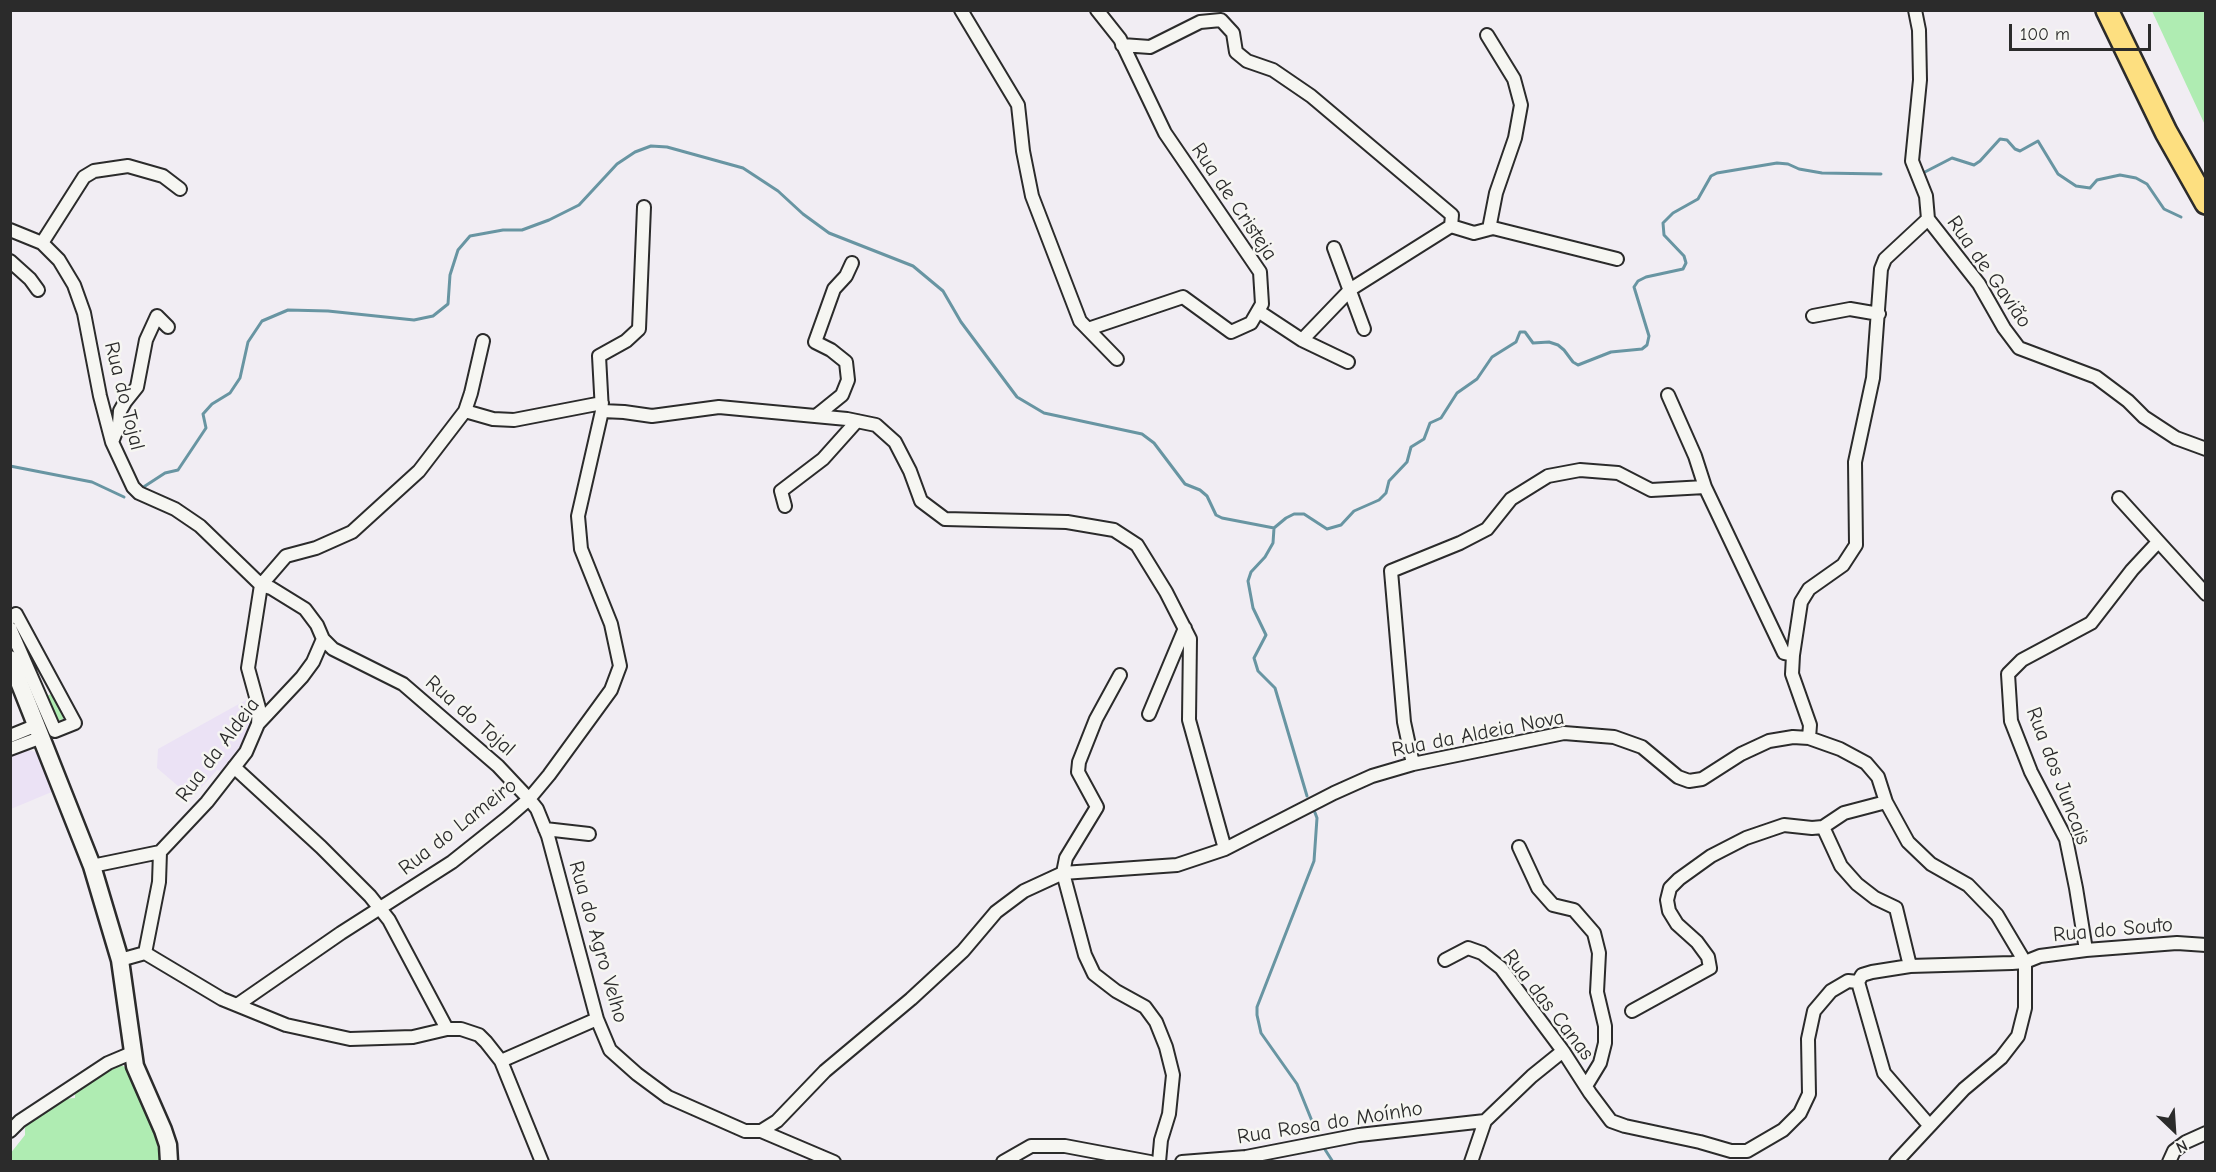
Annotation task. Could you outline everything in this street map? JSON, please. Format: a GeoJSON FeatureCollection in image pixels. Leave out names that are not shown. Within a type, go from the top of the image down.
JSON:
{"type":"FeatureCollection","features":[{"type":"Feature","properties":{"kind":"highway"},"geometry":{"type":"LineString","coordinates":[[2107,10],[2166,132],[2205,203]]}},
{"type":"Feature","properties":{"kind":"highway"},"geometry":{"type":"LineString","coordinates":[[2121,10],[2177,127],[2205,177]]}},
{"type":"Feature","properties":{"kind":"main road"},"geometry":{"type":"LineString","coordinates":[[15,657],[39,731],[92,866],[113,931],[120,960],[135,1066],[168,1145],[169,1161]]}},
{"type":"Feature","properties":{"kind":"street"},"geometry":{"type":"LineString","coordinates":[[961,10],[1018,105],[1023,151],[1032,196],[1080,321],[1117,359]]}},
{"type":"Feature","properties":{"kind":"street","name":"Rua de Cristeja"},"geometry":{"type":"LineString","coordinates":[[1097,10],[1122,45],[1165,133],[1260,272],[1262,304],[1258,311]]}},
{"type":"Feature","properties":{"kind":"street"},"geometry":{"type":"LineString","coordinates":[[1809,738],[1810,725],[1792,674],[1802,602],[1809,589],[1843,565],[1856,545],[1855,462],[1873,378],[1881,269],[1885,259],[1928,219],[1926,196],[1912,161],[1920,80],[1919,30],[1916,10]]}},
{"type":"Feature","properties":{"kind":"street"},"geometry":{"type":"LineString","coordinates":[[1122,45],[1150,47],[1200,22],[1221,20],[1233,33],[1236,52],[1247,61],[1273,70],[1311,96],[1452,215],[1451,226]]}},
{"type":"Feature","properties":{"kind":"street"},"geometry":{"type":"LineString","coordinates":[[1486,35],[1514,79],[1521,105],[1515,138],[1496,193],[1490,229]]}},
{"type":"Feature","properties":{"kind":"street"},"geometry":{"type":"LineString","coordinates":[[42,243],[84,177],[94,171],[128,166],[163,176],[180,189]]}},
{"type":"Feature","properties":{"kind":"street","name":"Rua do Lameiro"},"geometry":{"type":"LineString","coordinates":[[237,1005],[379,908],[452,862],[529,799],[592,719],[611,690],[620,666],[611,624],[581,549],[578,516],[602,407],[599,356],[626,341],[639,329],[644,207]]}},
{"type":"Feature","properties":{"kind":"street","name":"Rua de Gavião"},"geometry":{"type":"LineString","coordinates":[[1928,219],[1979,284],[2004,328],[2019,348],[2096,376],[2176,438],[2205,449]]}},
{"type":"Feature","properties":{"kind":"street"},"geometry":{"type":"LineString","coordinates":[[1302,340],[1348,292],[1451,226],[1474,233],[1493,228],[1617,259]]}},
{"type":"Feature","properties":{"kind":"street","name":"Rua do Tojal"},"geometry":{"type":"LineString","coordinates":[[10,230],[42,243],[59,260],[74,285],[84,313],[100,396],[112,442],[125,474],[139,493],[175,509],[200,526],[261,585],[271,588],[305,609],[318,625],[323,639],[333,649],[403,684],[498,766],[529,799]]}},
{"type":"Feature","properties":{"kind":"street"},"geometry":{"type":"LineString","coordinates":[[1334,248],[1348,292],[1364,329]]}},
{"type":"Feature","properties":{"kind":"street"},"geometry":{"type":"LineString","coordinates":[[10,261],[30,279],[38,290]]}},
{"type":"Feature","properties":{"kind":"street"},"geometry":{"type":"LineString","coordinates":[[816,416],[842,395],[848,380],[846,362],[831,350],[815,342],[834,289],[846,276],[852,263]]}},
{"type":"Feature","properties":{"kind":"street"},"geometry":{"type":"LineString","coordinates":[[1088,328],[1183,297],[1230,332],[1251,323],[1258,311],[1302,340],[1348,362]]}},
{"type":"Feature","properties":{"kind":"street"},"geometry":{"type":"LineString","coordinates":[[1813,316],[1850,309],[1878,314]]}},
{"type":"Feature","properties":{"kind":"street"},"geometry":{"type":"LineString","coordinates":[[112,442],[119,424],[120,411],[137,387],[146,340],[158,316],[168,327]]}},
{"type":"Feature","properties":{"kind":"street"},"geometry":{"type":"LineString","coordinates":[[258,724],[259,708],[248,668],[261,585],[286,556],[316,548],[352,532],[419,471],[465,411],[483,340]]}},
{"type":"Feature","properties":{"kind":"street"},"geometry":{"type":"LineString","coordinates":[[1668,395],[1695,456],[1705,487],[1784,653],[1793,655]]}},
{"type":"Feature","properties":{"kind":"street"},"geometry":{"type":"LineString","coordinates":[[465,411],[493,419],[514,420],[602,407],[652,416],[719,407],[856,421],[876,425],[895,442],[910,471],[921,501],[945,519],[1066,522],[1114,530],[1137,545],[1166,592],[1190,639],[1189,720],[1225,849]]}},
{"type":"Feature","properties":{"kind":"street"},"geometry":{"type":"LineString","coordinates":[[785,506],[781,491],[823,459],[856,421]]}},
{"type":"Feature","properties":{"kind":"street"},"geometry":{"type":"LineString","coordinates":[[1413,764],[1404,722],[1391,571],[1487,530],[1511,499],[1548,476],[1580,470],[1618,473],[1651,490],[1705,487]]}},
{"type":"Feature","properties":{"kind":"street"},"geometry":{"type":"LineString","coordinates":[[2119,498],[2205,594]]}},
{"type":"Feature","properties":{"kind":"street","name":"Rua dos Juncais"},"geometry":{"type":"LineString","coordinates":[[2086,951],[2066,839],[2031,772],[2011,721],[2008,674],[2022,660],[2091,623],[2132,570],[2158,542]]}},
{"type":"Feature","properties":{"kind":"street"},"geometry":{"type":"LineString","coordinates":[[10,618],[16,614],[75,723],[55,731],[35,686],[15,657],[10,628]]}},
{"type":"Feature","properties":{"kind":"street"},"geometry":{"type":"LineString","coordinates":[[1149,714],[1185,628]]}},
{"type":"Feature","properties":{"kind":"street","name":"Rua da Aldeia"},"geometry":{"type":"LineString","coordinates":[[160,852],[207,802],[246,752],[258,724],[302,677],[313,662],[323,639]]}},
{"type":"Feature","properties":{"kind":"street"},"geometry":{"type":"LineString","coordinates":[[15,657],[35,649]]}},
{"type":"Feature","properties":{"kind":"street"},"geometry":{"type":"LineString","coordinates":[[1120,675],[1096,719],[1079,762],[1078,772],[1097,807],[1066,858],[1063,873],[1085,955],[1094,974],[1116,991],[1145,1007],[1156,1022],[1166,1047],[1173,1075],[1169,1114],[1161,1140],[1159,1161]]}},
{"type":"Feature","properties":{"kind":"street"},"geometry":{"type":"LineString","coordinates":[[35,686],[51,678]]}},
{"type":"Feature","properties":{"kind":"street"},"geometry":{"type":"LineString","coordinates":[[10,736],[39,731]]}},
{"type":"Feature","properties":{"kind":"street"},"geometry":{"type":"LineString","coordinates":[[10,749],[39,731]]}},
{"type":"Feature","properties":{"kind":"street","name":"Rua da Aldeia Nova"},"geometry":{"type":"LineString","coordinates":[[761,1131],[777,1121],[825,1071],[911,999],[963,951],[996,912],[1024,891],[1063,873],[1177,865],[1225,849],[1372,776],[1413,764],[1564,733],[1614,737],[1642,747],[1678,777],[1689,781],[1702,779],[1741,754],[1769,741],[1793,737],[1809,738],[1840,749],[1866,763],[1878,777],[1886,802],[1908,842],[1931,864],[1968,885],[1996,915],[2025,962]]}},
{"type":"Feature","properties":{"kind":"street"},"geometry":{"type":"LineString","coordinates":[[234,767],[370,896],[389,920],[410,956],[447,1029]]}},
{"type":"Feature","properties":{"kind":"street","name":"Rua do Agro Velho"},"geometry":{"type":"LineString","coordinates":[[529,799],[537,809],[544,829],[597,1019],[610,1050],[668,1097],[745,1131],[761,1131],[834,1161]]}},
{"type":"Feature","properties":{"kind":"street"},"geometry":{"type":"LineString","coordinates":[[1632,1011],[1710,968],[1708,957],[1697,942],[1677,924],[1669,911],[1667,900],[1670,888],[1679,879],[1711,856],[1746,838],[1784,825],[1823,827],[1844,813],[1886,802]]}},
{"type":"Feature","properties":{"kind":"street"},"geometry":{"type":"LineString","coordinates":[[1823,827],[1842,866],[1857,884],[1875,898],[1896,908],[1910,966]]}},
{"type":"Feature","properties":{"kind":"street"},"geometry":{"type":"LineString","coordinates":[[544,829],[590,834]]}},
{"type":"Feature","properties":{"kind":"street","name":"Rua das Canas"},"geometry":{"type":"LineString","coordinates":[[1519,847],[1538,888],[1553,905],[1574,910],[1594,933],[1597,943],[1599,953],[1597,992],[1605,1026],[1605,1043],[1600,1063],[1586,1086]]}},
{"type":"Feature","properties":{"kind":"street"},"geometry":{"type":"LineString","coordinates":[[92,866],[160,852],[159,882],[146,953]]}},
{"type":"Feature","properties":{"kind":"street","name":"Rua do Souto"},"geometry":{"type":"LineString","coordinates":[[2025,962],[2040,956],[2086,951],[2177,943],[2205,945]]}},
{"type":"Feature","properties":{"kind":"street","name":"Rua das Canas"},"geometry":{"type":"LineString","coordinates":[[1445,960],[1468,948],[1482,953],[1501,968],[1563,1051],[1611,1121],[1731,1151],[1747,1151],[1783,1130],[1800,1113],[1809,1094],[1808,1039],[1814,1011],[1831,991],[1848,981],[1858,982]]}},
{"type":"Feature","properties":{"kind":"street"},"geometry":{"type":"LineString","coordinates":[[120,960],[146,953],[222,999],[286,1025],[350,1038],[413,1038],[447,1029],[461,1029],[479,1035],[501,1061],[542,1161]]}},
{"type":"Feature","properties":{"kind":"street"},"geometry":{"type":"LineString","coordinates":[[1896,1161],[1964,1089],[2001,1058],[2018,1036],[2025,1008],[2025,962],[1910,966],[1862,975],[1858,982],[1884,1073],[1929,1125]]}},
{"type":"Feature","properties":{"kind":"street"},"geometry":{"type":"LineString","coordinates":[[501,1061],[597,1019]]}},
{"type":"Feature","properties":{"kind":"street"},"geometry":{"type":"LineString","coordinates":[[1472,1161],[1485,1121],[1532,1076],[1563,1051]]}},
{"type":"Feature","properties":{"kind":"street"},"geometry":{"type":"LineString","coordinates":[[10,1131],[20,1121],[108,1063],[134,1052]]}},
{"type":"Feature","properties":{"kind":"street","name":"Rua Rosa do Moínho"},"geometry":{"type":"LineString","coordinates":[[1182,1161],[1246,1157],[1359,1135],[1485,1121]]}},
{"type":"Feature","properties":{"kind":"street"},"geometry":{"type":"LineString","coordinates":[[2169,1161],[2174,1150],[2205,1133]]}},
{"type":"Feature","properties":{"kind":"street"},"geometry":{"type":"LineString","coordinates":[[1003,1161],[1031,1146],[1065,1146],[1150,1161]]}},
{"type":"Feature","properties":{"kind":"shaded area"},"geometry":{"type":"Polygon","coordinates":[[[246,700],[250,715],[248,731],[241,745],[221,771],[217,770],[192,798],[157,768],[158,749],[246,700]]]}},
{"type":"Feature","properties":{"kind":"shaded area"},"geometry":{"type":"Polygon","coordinates":[[[25,749],[41,754],[54,791],[11,809],[11,755],[25,749]]]}},
{"type":"Feature","properties":{"kind":"green space"},"geometry":{"type":"Polygon","coordinates":[[[2152,11],[2205,11],[2205,125],[2152,11]]]}},
{"type":"Feature","properties":{"kind":"green space"},"geometry":{"type":"Polygon","coordinates":[[[52,694],[65,714],[63,719],[57,721],[54,720],[46,696],[52,694]]]}},
{"type":"Feature","properties":{"kind":"green space"},"geometry":{"type":"Polygon","coordinates":[[[121,1065],[127,1068],[150,1115],[161,1161],[11,1161],[10,1154],[25,1135],[25,1125],[63,1099],[75,1098],[75,1092],[113,1067],[121,1065]]]}},
{"type":"Feature","properties":{"kind":"waterway"},"geometry":{"type":"LineString","coordinates":[[1921,174],[1952,158],[1974,165],[2000,139],[2007,140],[2020,151],[2038,141],[2058,174],[2076,186],[2090,188],[2097,180],[2120,175],[2136,178],[2147,184],[2164,209],[2181,217]]}},
{"type":"Feature","properties":{"kind":"waterway"},"geometry":{"type":"LineString","coordinates":[[142,488],[165,473],[178,470],[206,428],[203,414],[212,404],[230,393],[240,378],[248,342],[262,321],[288,310],[328,311],[414,320],[433,316],[448,304],[450,275],[458,250],[470,236],[503,230],[522,230],[549,220],[579,205],[617,164],[635,152],[651,146],[667,147],[743,168],[778,191],[803,214],[829,233],[913,266],[943,291],[961,322],[1017,397],[1044,413],[1142,434],[1154,443],[1185,484],[1200,490],[1207,496],[1216,515],[1274,528]]}},
{"type":"Feature","properties":{"kind":"waterway"},"geometry":{"type":"LineString","coordinates":[[1274,528],[1294,514],[1304,514],[1327,529],[1341,525],[1354,511],[1379,500],[1386,493],[1389,481],[1407,462],[1411,447],[1424,439],[1430,423],[1441,418],[1457,393],[1477,379],[1492,357],[1516,342],[1520,332],[1525,332],[1533,343],[1549,342],[1558,345],[1578,365],[1611,352],[1642,349],[1647,345],[1649,336],[1634,287],[1638,281],[1646,277],[1683,269],[1686,263],[1684,256],[1664,235],[1663,223],[1673,213],[1698,199],[1711,176],[1777,163],[1822,173],[1881,174]]}},
{"type":"Feature","properties":{"kind":"waterway"},"geometry":{"type":"LineString","coordinates":[[10,466],[92,482],[124,497]]}},
{"type":"Feature","properties":{"kind":"waterway"},"geometry":{"type":"LineString","coordinates":[[1274,528],[1273,543],[1265,557],[1251,572],[1248,581],[1253,608],[1266,635],[1254,658],[1258,671],[1275,688],[1307,796]]}},
{"type":"Feature","properties":{"kind":"waterway"},"geometry":{"type":"LineString","coordinates":[[1314,810],[1317,818],[1314,861],[1257,1007],[1257,1015],[1261,1033],[1297,1084],[1316,1131]]}},
{"type":"Feature","properties":{"kind":"waterway"},"geometry":{"type":"LineString","coordinates":[[1324,1148],[1333,1162]]}}]}
